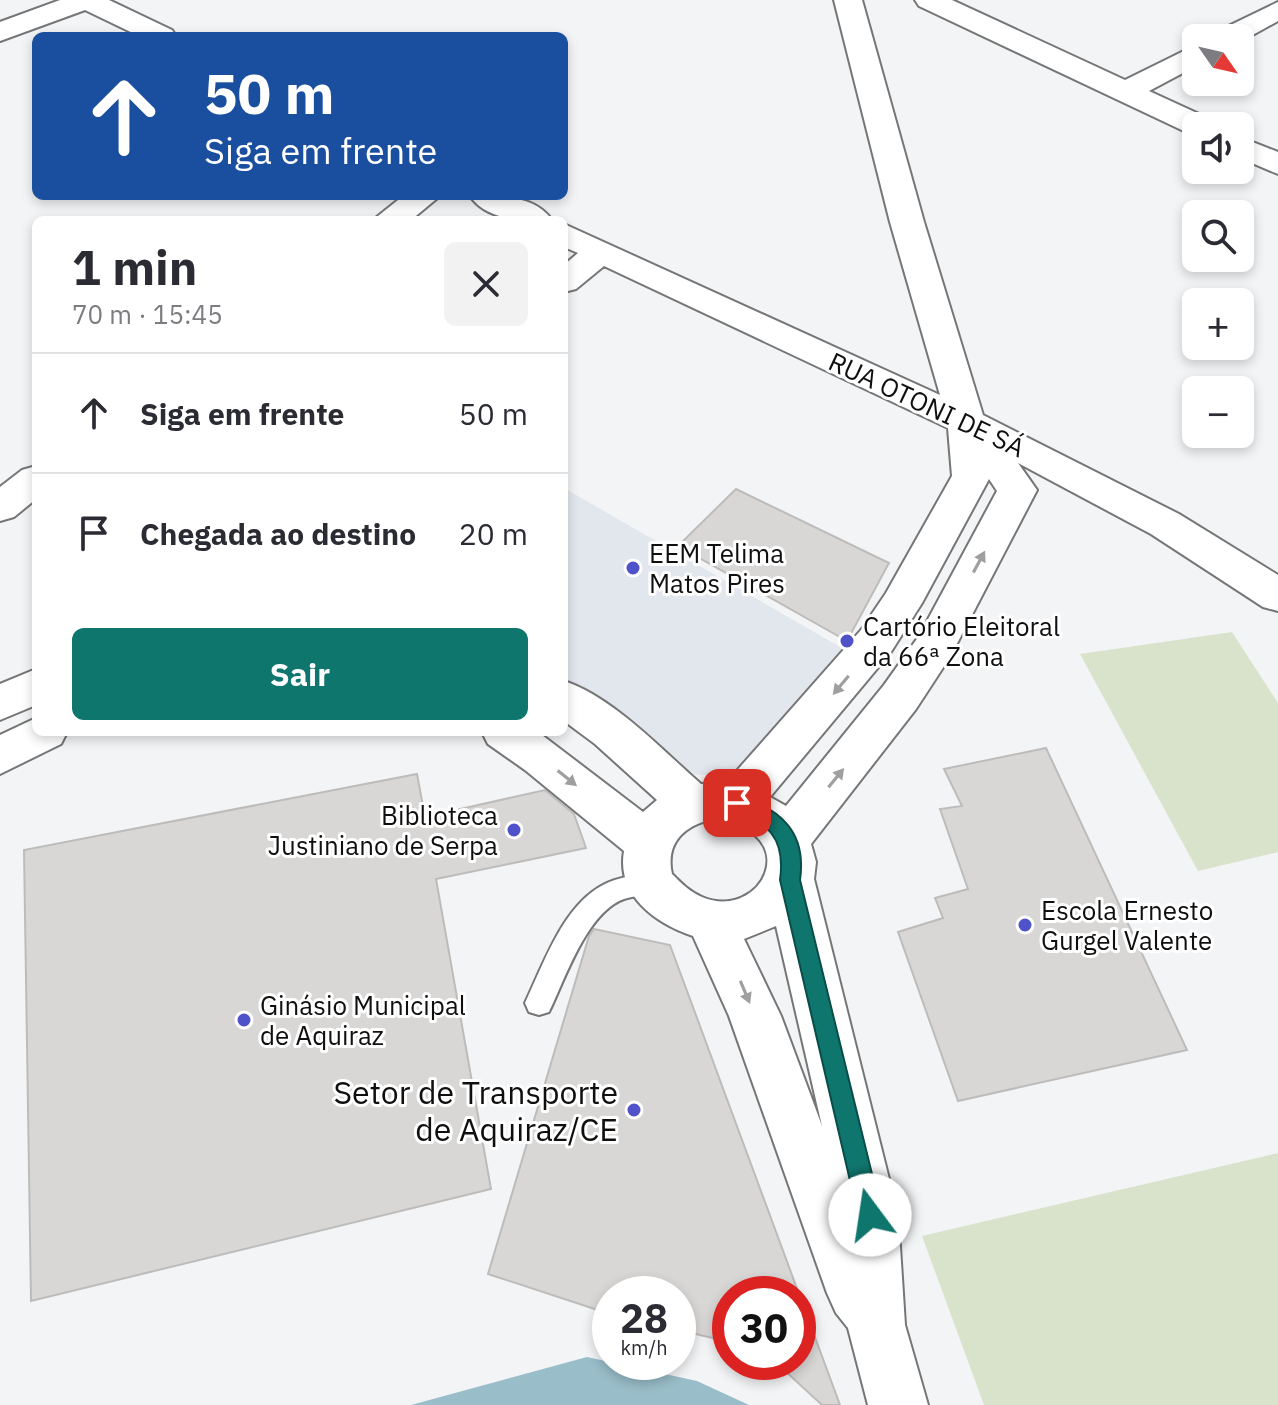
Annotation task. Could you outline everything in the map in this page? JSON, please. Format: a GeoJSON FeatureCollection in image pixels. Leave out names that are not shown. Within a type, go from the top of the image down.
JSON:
{"type":"FeatureCollection","features":[{"type":"Feature","properties":{"kind":"street"},"geometry":{"type":"LineString","coordinates":[[0,32],[86,0],[154,32]]}},
{"type":"Feature","properties":{"kind":"street"},"geometry":{"type":"LineString","coordinates":[[715,803],[842,683],[876,641],[901,603],[971,476],[966,421],[907,222],[848,0]]}},
{"type":"Feature","properties":{"kind":"street"},"geometry":{"type":"LineString","coordinates":[[929,0],[1182,118]]}},
{"type":"Feature","properties":{"kind":"street"},"geometry":{"type":"LineString","coordinates":[[1252,24],[1278,10]]}},
{"type":"Feature","properties":{"kind":"street"},"geometry":{"type":"LineString","coordinates":[[1128,91],[1182,62]]}},
{"type":"Feature","properties":{"kind":"street"},"geometry":{"type":"LineString","coordinates":[[1254,153],[1278,164]]}},
{"type":"Feature","properties":{"kind":"street"},"geometry":{"type":"LineString","coordinates":[[396,216],[418,200]]}},
{"type":"Feature","properties":{"kind":"street"},"geometry":{"type":"LineString","coordinates":[[494,200],[527,216]]}},
{"type":"Feature","properties":{"kind":"street","name":"RUA OTONI DE SÁ"},"geometry":{"type":"LineString","coordinates":[[568,236],[966,421],[1109,493],[1209,549],[1278,596]]}},
{"type":"Feature","properties":{"kind":"street"},"geometry":{"type":"LineString","coordinates":[[568,279],[600,252]]}},
{"type":"Feature","properties":{"kind":"street"},"geometry":{"type":"LineString","coordinates":[[510,736],[541,757],[650,864],[665,901],[711,922],[737,921],[760,913],[788,859],[935,646],[1017,490],[966,421]]}},
{"type":"Feature","properties":{"kind":"street"},"geometry":{"type":"LineString","coordinates":[[0,507],[32,482]]}},
{"type":"Feature","properties":{"kind":"street"},"geometry":{"type":"LineString","coordinates":[[0,703],[32,688]]}},
{"type":"Feature","properties":{"kind":"street"},"geometry":{"type":"LineString","coordinates":[[568,701],[715,803]]}},
{"type":"Feature","properties":{"kind":"street"},"geometry":{"type":"LineString","coordinates":[[0,756],[38,736]]}},
{"type":"Feature","properties":{"kind":"street"},"geometry":{"type":"LineString","coordinates":[[650,864],[658,827],[673,813],[715,803],[757,810],[775,823],[788,859],[870,1215],[876,1325],[898,1405]]}},
{"type":"Feature","properties":{"kind":"street"},"geometry":{"type":"LineString","coordinates":[[711,922],[755,1016],[856,1293],[876,1325]]}},
{"type":"Feature","properties":{"kind":"lane"},"geometry":{"type":"LineString","coordinates":[[539,1003],[579,926],[598,903],[650,864]]}},
{"type":"Feature","properties":{"kind":"shaded area","name":"EEM Telima Matos Pires"},"geometry":{"type":"Polygon","coordinates":[[[568,490],[842,648],[734,774],[695,775],[601,702],[568,685],[568,490]]]}},
{"type":"Feature","properties":{"kind":"green space"},"geometry":{"type":"Polygon","coordinates":[[[1232,632],[1278,703],[1278,852],[1198,871],[1080,654],[1232,632]]]}},
{"type":"Feature","properties":{"kind":"green space"},"geometry":{"type":"Polygon","coordinates":[[[1278,1153],[1278,1405],[984,1405],[922,1236],[1278,1153]]]}},
{"type":"Feature","properties":{"kind":"water"},"geometry":{"type":"Polygon","coordinates":[[[587,1357],[592,1358],[592,1380],[692,1380],[749,1405],[411,1405],[587,1357]]]}},
{"type":"Feature","properties":{"kind":"building"},"geometry":{"type":"Polygon","coordinates":[[[736,489],[889,563],[847,641],[678,546],[736,489]]]}},
{"type":"Feature","properties":{"kind":"building","name":"Escola Ernesto Gurgel Valente"},"geometry":{"type":"Polygon","coordinates":[[[1046,748],[1187,1050],[958,1101],[898,932],[943,918],[935,898],[968,889],[940,809],[962,806],[944,769],[1046,748]]]}},
{"type":"Feature","properties":{"kind":"building","name":"Ginásio Municipal de Aquiraz"},"geometry":{"type":"Polygon","coordinates":[[[417,774],[425,817],[545,790],[574,814],[586,848],[436,879],[491,1189],[31,1301],[24,850],[417,774]]]}},
{"type":"Feature","properties":{"kind":"building","name":"Setor de Transporte de Aquiraz/CE"},"geometry":{"type":"Polygon","coordinates":[[[594,929],[670,945],[792,1276],[712,1276],[712,1338],[696,1334],[696,1276],[592,1276],[592,1308],[488,1274],[589,936],[594,929]]]}},
{"type":"Feature","properties":{"kind":"building","name":"Setor de Transporte de Aquiraz/CE"},"geometry":{"type":"Polygon","coordinates":[[[816,1340],[840,1405],[822,1405],[795,1380],[816,1380],[816,1340]]]}},
{"type":"Feature","properties":{"kind":"place","name":"EEM Telima Matos Pires"},"geometry":{"type":"Point","coordinates":[633,568]}},
{"type":"Feature","properties":{"kind":"place","name":"Cartório Eleitoral da 66ª Zona"},"geometry":{"type":"Point","coordinates":[847,641]}},
{"type":"Feature","properties":{"kind":"place","name":"Biblioteca Justiniano de Serpa"},"geometry":{"type":"Point","coordinates":[514,830]}},
{"type":"Feature","properties":{"kind":"place","name":"Escola Ernesto Gurgel Valente"},"geometry":{"type":"Point","coordinates":[1025,925]}},
{"type":"Feature","properties":{"kind":"place","name":"Ginásio Municipal de Aquiraz"},"geometry":{"type":"Point","coordinates":[244,1020]}},
{"type":"Feature","properties":{"kind":"place","name":"Setor de Transporte de Aquiraz/CE"},"geometry":{"type":"Point","coordinates":[634,1110]}},
{"type":"Feature","properties":{"kind":"route"},"geometry":{"type":"LineString","coordinates":[[737,803],[757,810],[775,823],[787,839],[793,859],[790,880],[870,1215]]}}]}
